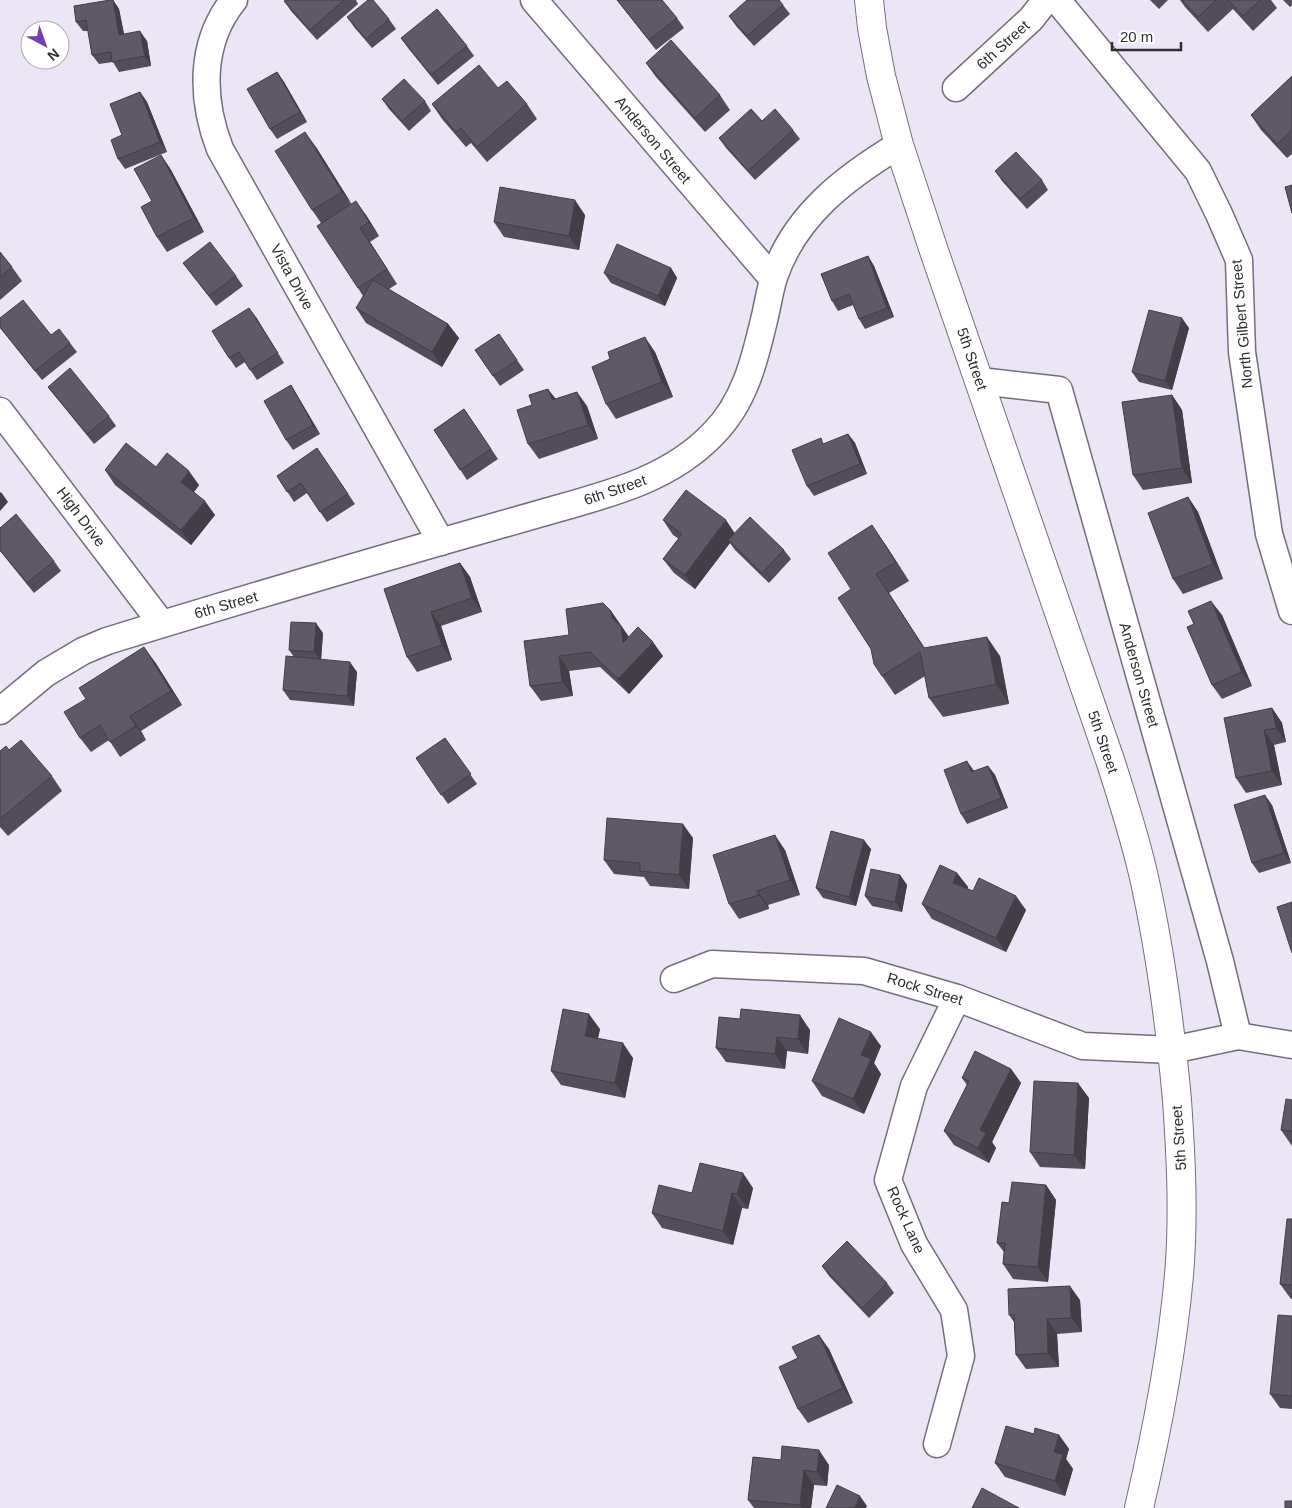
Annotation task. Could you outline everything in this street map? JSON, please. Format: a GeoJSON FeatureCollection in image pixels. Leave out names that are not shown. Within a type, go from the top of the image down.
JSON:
{"type":"FeatureCollection","features":[{"type":"Feature","properties":{"kind":"main road","name":"5th Street"},"geometry":{"type":"LineString","coordinates":[[869,0],[881,76],[899,145],[1128,815],[1154,926],[1172,1050],[1181,1157],[1179,1273],[1159,1416],[1138,1508]]}},
{"type":"Feature","properties":{"kind":"street","name":"Vista Drive"},"geometry":{"type":"LineString","coordinates":[[234,0],[214,34],[206,72],[208,111],[220,150],[441,542]]}},
{"type":"Feature","properties":{"kind":"street","name":"Anderson Street"},"geometry":{"type":"LineString","coordinates":[[534,0],[773,279]]}},
{"type":"Feature","properties":{"kind":"street","name":"6th Street"},"geometry":{"type":"LineString","coordinates":[[956,88],[1031,19],[1046,0]]}},
{"type":"Feature","properties":{"kind":"street","name":"North Gilbert Street"},"geometry":{"type":"LineString","coordinates":[[1057,0],[1198,171],[1239,260],[1242,352],[1269,534],[1292,611]]}},
{"type":"Feature","properties":{"kind":"street","name":"6th Street"},"geometry":{"type":"LineString","coordinates":[[0,711],[46,673],[84,651],[107,641],[622,490],[667,470],[699,448],[732,411],[745,386],[758,347],[773,279],[792,237],[811,212],[852,175],[899,145]]}},
{"type":"Feature","properties":{"kind":"street","name":"Anderson Street"},"geometry":{"type":"LineString","coordinates":[[980,381],[1059,390],[1217,952],[1238,1036]]}},
{"type":"Feature","properties":{"kind":"street","name":"High Drive"},"geometry":{"type":"LineString","coordinates":[[0,411],[162,624]]}},
{"type":"Feature","properties":{"kind":"street","name":"Rock Street"},"geometry":{"type":"LineString","coordinates":[[674,979],[712,964],[864,971],[957,998],[1083,1046],[1172,1050],[1238,1036]]}},
{"type":"Feature","properties":{"kind":"street","name":"Rock Lane"},"geometry":{"type":"LineString","coordinates":[[937,1444],[961,1356],[954,1310],[914,1244],[888,1180],[914,1086],[957,998]]}},
{"type":"Feature","properties":{"kind":"street"},"geometry":{"type":"LineString","coordinates":[[1238,1036],[1291,1045]]}},
{"type":"Feature","properties":{"kind":"building"},"geometry":{"type":"Polygon","coordinates":[[[113,0],[119,35],[140,31],[145,56],[112,62],[111,52],[92,55],[86,20],[76,22],[74,6],[113,0]]]}},
{"type":"Feature","properties":{"kind":"building"},"geometry":{"type":"Polygon","coordinates":[[[344,0],[310,30],[284,1],[344,0]]]}},
{"type":"Feature","properties":{"kind":"building"},"geometry":{"type":"Polygon","coordinates":[[[368,0],[373,0],[389,19],[366,39],[347,17],[368,0]]]}},
{"type":"Feature","properties":{"kind":"building"},"geometry":{"type":"Polygon","coordinates":[[[617,0],[662,0],[677,18],[649,40],[617,0]]]}},
{"type":"Feature","properties":{"kind":"building"},"geometry":{"type":"Polygon","coordinates":[[[747,0],[779,0],[783,5],[747,36],[729,16],[747,0]]]}},
{"type":"Feature","properties":{"kind":"building"},"geometry":{"type":"Polygon","coordinates":[[[1182,0],[1216,0],[1198,17],[1182,0]]]}},
{"type":"Feature","properties":{"kind":"building"},"geometry":{"type":"Polygon","coordinates":[[[1228,0],[1260,0],[1243,16],[1228,0]]]}},
{"type":"Feature","properties":{"kind":"building"},"geometry":{"type":"Polygon","coordinates":[[[437,9],[467,46],[431,75],[401,38],[437,9]]]}},
{"type":"Feature","properties":{"kind":"building"},"geometry":{"type":"Polygon","coordinates":[[[671,40],[720,95],[695,118],[646,63],[671,40]]]}},
{"type":"Feature","properties":{"kind":"building"},"geometry":{"type":"Polygon","coordinates":[[[479,65],[498,88],[507,81],[527,104],[477,147],[461,128],[456,132],[432,104],[479,65]]]}},
{"type":"Feature","properties":{"kind":"building"},"geometry":{"type":"Polygon","coordinates":[[[277,72],[300,112],[270,129],[247,89],[277,72]]]}},
{"type":"Feature","properties":{"kind":"building"},"geometry":{"type":"Polygon","coordinates":[[[1292,76],[1292,130],[1277,144],[1251,115],[1292,76]]]}},
{"type":"Feature","properties":{"kind":"building"},"geometry":{"type":"Polygon","coordinates":[[[404,79],[425,101],[402,121],[382,99],[404,79]]]}},
{"type":"Feature","properties":{"kind":"building"},"geometry":{"type":"Polygon","coordinates":[[[140,92],[160,142],[118,159],[111,140],[122,135],[110,104],[140,92]]]}},
{"type":"Feature","properties":{"kind":"building"},"geometry":{"type":"Polygon","coordinates":[[[751,109],[762,121],[775,109],[793,130],[748,171],[719,138],[751,109]]]}},
{"type":"Feature","properties":{"kind":"building"},"geometry":{"type":"Polygon","coordinates":[[[305,132],[342,192],[312,210],[275,151],[305,132]]]}},
{"type":"Feature","properties":{"kind":"building"},"geometry":{"type":"Polygon","coordinates":[[[1016,152],[1042,180],[1020,199],[995,171],[1016,152]]]}},
{"type":"Feature","properties":{"kind":"building"},"geometry":{"type":"Polygon","coordinates":[[[161,155],[194,218],[157,237],[141,207],[152,201],[134,169],[161,155]]]}},
{"type":"Feature","properties":{"kind":"building"},"geometry":{"type":"Polygon","coordinates":[[[1292,185],[1292,213],[1285,187],[1292,185]]]}},
{"type":"Feature","properties":{"kind":"building"},"geometry":{"type":"Polygon","coordinates":[[[500,187],[575,200],[569,236],[494,222],[500,187]]]}},
{"type":"Feature","properties":{"kind":"building"},"geometry":{"type":"Polygon","coordinates":[[[356,201],[369,222],[360,228],[387,269],[358,288],[317,226],[356,201]]]}},
{"type":"Feature","properties":{"kind":"building"},"geometry":{"type":"Polygon","coordinates":[[[210,242],[236,276],[209,296],[183,263],[210,242]]]}},
{"type":"Feature","properties":{"kind":"building"},"geometry":{"type":"Polygon","coordinates":[[[617,244],[671,268],[658,296],[604,273],[617,244]]]}},
{"type":"Feature","properties":{"kind":"building"},"geometry":{"type":"Polygon","coordinates":[[[0,252],[12,267],[0,277],[0,252]]]}},
{"type":"Feature","properties":{"kind":"building"},"geometry":{"type":"Polygon","coordinates":[[[868,256],[887,308],[859,319],[849,294],[832,301],[821,274],[868,256]]]}},
{"type":"Feature","properties":{"kind":"building"},"geometry":{"type":"Polygon","coordinates":[[[373,280],[448,324],[432,352],[356,308],[373,280]]]}},
{"type":"Feature","properties":{"kind":"building"},"geometry":{"type":"Polygon","coordinates":[[[23,300],[51,335],[59,329],[70,343],[35,371],[0,327],[0,318],[23,300]]]}},
{"type":"Feature","properties":{"kind":"building"},"geometry":{"type":"Polygon","coordinates":[[[249,308],[278,353],[250,370],[239,352],[229,358],[212,331],[249,308]]]}},
{"type":"Feature","properties":{"kind":"building"},"geometry":{"type":"Polygon","coordinates":[[[1149,310],[1182,318],[1165,381],[1132,372],[1149,310]]]}},
{"type":"Feature","properties":{"kind":"building"},"geometry":{"type":"Polygon","coordinates":[[[499,334],[517,360],[493,376],[475,350],[499,334]]]}},
{"type":"Feature","properties":{"kind":"building"},"geometry":{"type":"Polygon","coordinates":[[[645,337],[662,382],[606,404],[592,367],[610,359],[608,352],[645,337]]]}},
{"type":"Feature","properties":{"kind":"building"},"geometry":{"type":"Polygon","coordinates":[[[70,368],[109,416],[87,434],[48,387],[70,368]]]}},
{"type":"Feature","properties":{"kind":"building"},"geometry":{"type":"Polygon","coordinates":[[[291,385],[313,425],[286,440],[264,401],[291,385]]]}},
{"type":"Feature","properties":{"kind":"building"},"geometry":{"type":"Polygon","coordinates":[[[548,389],[552,400],[577,392],[588,425],[528,444],[517,410],[532,405],[529,395],[548,389]]]}},
{"type":"Feature","properties":{"kind":"building"},"geometry":{"type":"Polygon","coordinates":[[[1172,395],[1182,468],[1133,475],[1122,402],[1172,395]]]}},
{"type":"Feature","properties":{"kind":"building"},"geometry":{"type":"Polygon","coordinates":[[[464,409],[491,449],[460,470],[434,430],[464,409]]]}},
{"type":"Feature","properties":{"kind":"building"},"geometry":{"type":"Polygon","coordinates":[[[848,434],[860,464],[807,486],[792,450],[821,438],[823,444],[848,434]]]}},
{"type":"Feature","properties":{"kind":"building"},"geometry":{"type":"Polygon","coordinates":[[[126,443],[156,467],[167,453],[189,471],[181,482],[205,501],[181,530],[105,470],[126,443]]]}},
{"type":"Feature","properties":{"kind":"building"},"geometry":{"type":"Polygon","coordinates":[[[317,448],[348,494],[320,512],[301,483],[287,492],[277,476],[317,448]]]}},
{"type":"Feature","properties":{"kind":"building"},"geometry":{"type":"Polygon","coordinates":[[[686,490],[726,520],[685,575],[663,559],[682,534],[663,520],[686,490]]]}},
{"type":"Feature","properties":{"kind":"building"},"geometry":{"type":"Polygon","coordinates":[[[1188,497],[1213,564],[1173,579],[1148,513],[1188,497]]]}},
{"type":"Feature","properties":{"kind":"building"},"geometry":{"type":"Polygon","coordinates":[[[16,514],[54,561],[27,583],[0,550],[0,528],[16,514]]]}},
{"type":"Feature","properties":{"kind":"building"},"geometry":{"type":"Polygon","coordinates":[[[750,517],[784,550],[762,573],[728,540],[750,517]]]}},
{"type":"Feature","properties":{"kind":"building"},"geometry":{"type":"Polygon","coordinates":[[[872,525],[896,562],[876,574],[924,648],[987,637],[996,684],[929,698],[920,652],[882,676],[874,664],[871,649],[838,598],[851,589],[828,553],[872,525]]]}},
{"type":"Feature","properties":{"kind":"building"},"geometry":{"type":"Polygon","coordinates":[[[460,563],[472,598],[431,612],[442,645],[407,657],[384,589],[460,563]]]}},
{"type":"Feature","properties":{"kind":"building"},"geometry":{"type":"Polygon","coordinates":[[[1211,601],[1242,672],[1212,685],[1187,627],[1194,624],[1188,611],[1211,601]]]}},
{"type":"Feature","properties":{"kind":"building"},"geometry":{"type":"Polygon","coordinates":[[[603,603],[611,611],[612,618],[621,626],[623,643],[638,627],[653,642],[618,679],[590,652],[559,656],[562,682],[530,686],[524,641],[569,635],[566,609],[603,603]]]}},
{"type":"Feature","properties":{"kind":"building"},"geometry":{"type":"Polygon","coordinates":[[[291,622],[316,623],[314,652],[289,650],[291,622]]]}},
{"type":"Feature","properties":{"kind":"building"},"geometry":{"type":"Polygon","coordinates":[[[144,647],[171,691],[130,716],[136,726],[110,742],[100,725],[80,738],[64,712],[86,699],[79,688],[144,647]]]}},
{"type":"Feature","properties":{"kind":"building"},"geometry":{"type":"Polygon","coordinates":[[[286,656],[350,662],[347,696],[283,690],[286,656]]]}},
{"type":"Feature","properties":{"kind":"building"},"geometry":{"type":"Polygon","coordinates":[[[1272,708],[1276,728],[1264,730],[1272,771],[1236,778],[1224,718],[1272,708]]]}},
{"type":"Feature","properties":{"kind":"building"},"geometry":{"type":"Polygon","coordinates":[[[445,738],[471,774],[441,795],[416,758],[445,738]]]}},
{"type":"Feature","properties":{"kind":"building"},"geometry":{"type":"Polygon","coordinates":[[[21,740],[52,776],[0,819],[0,751],[6,746],[9,750],[21,740]]]}},
{"type":"Feature","properties":{"kind":"building"},"geometry":{"type":"Polygon","coordinates":[[[967,761],[971,772],[988,766],[1001,798],[961,814],[944,770],[967,761]]]}},
{"type":"Feature","properties":{"kind":"building"},"geometry":{"type":"Polygon","coordinates":[[[1265,795],[1284,853],[1252,863],[1234,805],[1265,795]]]}},
{"type":"Feature","properties":{"kind":"building"},"geometry":{"type":"Polygon","coordinates":[[[607,818],[683,824],[679,875],[640,871],[640,863],[604,860],[607,818]]]}},
{"type":"Feature","properties":{"kind":"building"},"geometry":{"type":"Polygon","coordinates":[[[831,831],[864,840],[849,897],[816,888],[831,831]]]}},
{"type":"Feature","properties":{"kind":"building"},"geometry":{"type":"Polygon","coordinates":[[[775,835],[790,880],[757,891],[759,895],[729,904],[713,855],[775,835]]]}},
{"type":"Feature","properties":{"kind":"building"},"geometry":{"type":"Polygon","coordinates":[[[940,865],[957,873],[953,883],[973,891],[979,878],[1016,896],[996,938],[922,904],[940,865]]]}},
{"type":"Feature","properties":{"kind":"building"},"geometry":{"type":"Polygon","coordinates":[[[871,869],[900,875],[895,902],[865,896],[871,869]]]}},
{"type":"Feature","properties":{"kind":"building"},"geometry":{"type":"Polygon","coordinates":[[[1292,902],[1292,953],[1277,907],[1292,902]]]}},
{"type":"Feature","properties":{"kind":"building"},"geometry":{"type":"Polygon","coordinates":[[[563,1009],[589,1014],[585,1036],[623,1043],[615,1083],[551,1071],[563,1009]]]}},
{"type":"Feature","properties":{"kind":"building"},"geometry":{"type":"Polygon","coordinates":[[[741,1009],[800,1015],[798,1039],[777,1037],[775,1054],[716,1048],[719,1017],[740,1019],[741,1009]]]}},
{"type":"Feature","properties":{"kind":"building"},"geometry":{"type":"Polygon","coordinates":[[[839,1018],[871,1032],[861,1055],[871,1059],[853,1099],[812,1081],[839,1018]]]}},
{"type":"Feature","properties":{"kind":"building"},"geometry":{"type":"Polygon","coordinates":[[[975,1051],[1011,1069],[980,1130],[986,1133],[978,1148],[944,1131],[969,1081],[962,1078],[975,1051]]]}},
{"type":"Feature","properties":{"kind":"building"},"geometry":{"type":"Polygon","coordinates":[[[1034,1081],[1078,1083],[1074,1155],[1030,1152],[1034,1081]]]}},
{"type":"Feature","properties":{"kind":"building"},"geometry":{"type":"Polygon","coordinates":[[[1286,1099],[1292,1100],[1292,1131],[1281,1130],[1286,1099]]]}},
{"type":"Feature","properties":{"kind":"building"},"geometry":{"type":"Polygon","coordinates":[[[700,1163],[743,1173],[737,1194],[732,1193],[723,1231],[652,1213],[659,1185],[692,1193],[700,1163]]]}},
{"type":"Feature","properties":{"kind":"building"},"geometry":{"type":"Polygon","coordinates":[[[1012,1182],[1046,1185],[1038,1267],[1003,1264],[1005,1243],[997,1243],[1002,1202],[1009,1203],[1012,1182]]]}},
{"type":"Feature","properties":{"kind":"building"},"geometry":{"type":"Polygon","coordinates":[[[1287,1219],[1292,1219],[1292,1285],[1280,1284],[1287,1219]]]}},
{"type":"Feature","properties":{"kind":"building"},"geometry":{"type":"Polygon","coordinates":[[[847,1241],[887,1283],[862,1308],[822,1266],[847,1241]]]}},
{"type":"Feature","properties":{"kind":"building"},"geometry":{"type":"Polygon","coordinates":[[[1070,1286],[1071,1318],[1047,1319],[1048,1353],[1016,1355],[1014,1314],[1009,1315],[1008,1289],[1070,1286]]]}},
{"type":"Feature","properties":{"kind":"building"},"geometry":{"type":"Polygon","coordinates":[[[1278,1315],[1292,1316],[1292,1396],[1270,1394],[1278,1315]]]}},
{"type":"Feature","properties":{"kind":"building"},"geometry":{"type":"Polygon","coordinates":[[[819,1335],[843,1388],[798,1409],[779,1367],[798,1358],[792,1347],[819,1335]]]}},
{"type":"Feature","properties":{"kind":"building"},"geometry":{"type":"Polygon","coordinates":[[[1006,1426],[1034,1434],[1035,1428],[1059,1435],[1054,1452],[1063,1454],[1055,1481],[995,1463],[1006,1426]]]}},
{"type":"Feature","properties":{"kind":"building"},"geometry":{"type":"Polygon","coordinates":[[[782,1446],[819,1450],[817,1472],[804,1470],[800,1505],[748,1500],[753,1457],[781,1460],[782,1446]]]}},
{"type":"Feature","properties":{"kind":"building"},"geometry":{"type":"Polygon","coordinates":[[[837,1485],[860,1496],[854,1508],[826,1508],[837,1485]]]}},
{"type":"Feature","properties":{"kind":"building"},"geometry":{"type":"Polygon","coordinates":[[[982,1488],[1019,1508],[972,1508],[982,1488]]]}},
{"type":"Feature","properties":{"kind":"building"},"geometry":{"type":"Polygon","coordinates":[[[1285,1501],[1292,1501],[1292,1508],[1285,1508],[1285,1501]]]}}]}
